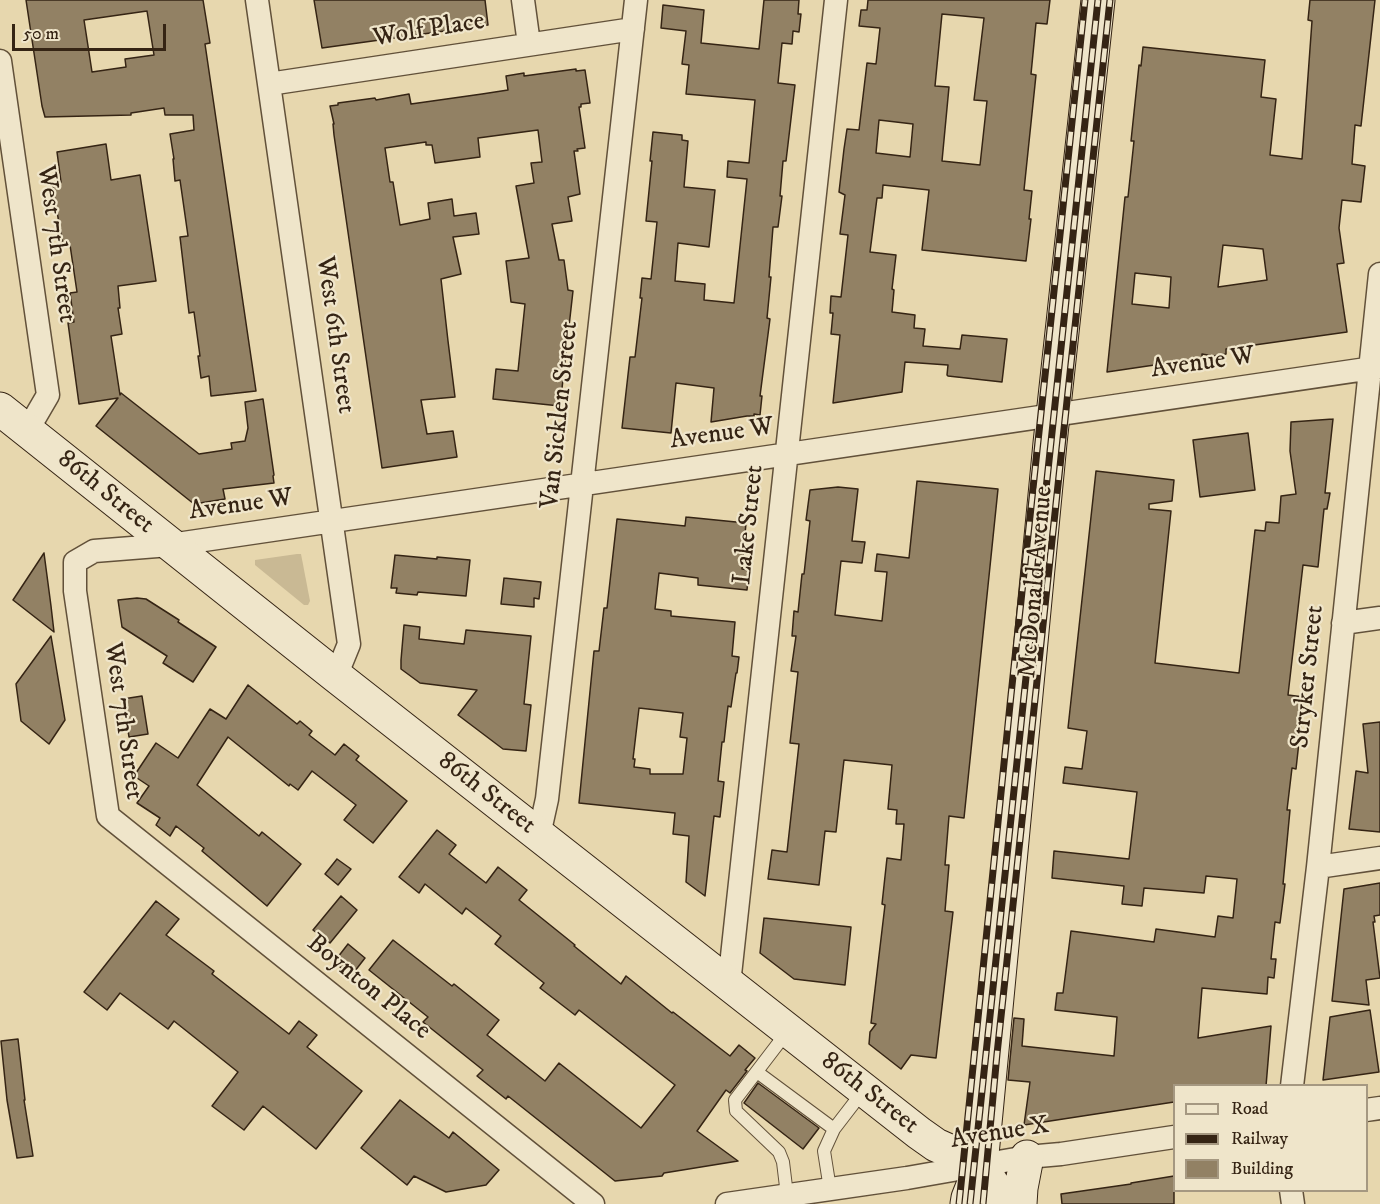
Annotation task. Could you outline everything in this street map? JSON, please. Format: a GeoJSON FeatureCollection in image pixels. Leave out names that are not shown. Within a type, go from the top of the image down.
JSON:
{"type":"FeatureCollection","features":[{"type":"Feature","properties":{"kind":"main road","name":"McDonald Avenue"},"geometry":{"type":"LineString","coordinates":[[967,1204],[981,1165],[1053,414],[1098,0]]}},
{"type":"Feature","properties":{"kind":"main road","name":"86th Street"},"geometry":{"type":"LineString","coordinates":[[0,409],[864,1090],[936,1145],[981,1165]]}},
{"type":"Feature","properties":{"kind":"main road"},"geometry":{"type":"LineString","coordinates":[[1020,1204],[1027,1157]]}},
{"type":"Feature","properties":{"kind":"main road"},"geometry":{"type":"LineString","coordinates":[[981,1165],[997,1192],[997,1204]]}},
{"type":"Feature","properties":{"kind":"street","name":"West 6th Street"},"geometry":{"type":"LineString","coordinates":[[257,0],[349,644],[336,676]]}},
{"type":"Feature","properties":{"kind":"street"},"geometry":{"type":"LineString","coordinates":[[523,0],[529,45]]}},
{"type":"Feature","properties":{"kind":"street","name":"Van Sicklen Street"},"geometry":{"type":"LineString","coordinates":[[539,836],[547,798],[636,0]]}},
{"type":"Feature","properties":{"kind":"street","name":"Lake Street"},"geometry":{"type":"LineString","coordinates":[[729,984],[836,0]]}},
{"type":"Feature","properties":{"kind":"street","name":"Wolf Place"},"geometry":{"type":"LineString","coordinates":[[269,84],[633,29]]}},
{"type":"Feature","properties":{"kind":"street","name":"West 7th Street"},"geometry":{"type":"LineString","coordinates":[[0,61],[48,395],[27,431]]}},
{"type":"Feature","properties":{"kind":"street","name":"Stryker Street"},"geometry":{"type":"LineString","coordinates":[[1292,1084],[1318,867],[1343,623],[1375,368],[1380,274]]}},
{"type":"Feature","properties":{"kind":"street","name":"Avenue W"},"geometry":{"type":"LineString","coordinates":[[75,562],[94,551],[171,545],[1375,368]]}},
{"type":"Feature","properties":{"kind":"street","name":"West 7th Street"},"geometry":{"type":"LineString","coordinates":[[75,562],[75,591],[108,816]]}},
{"type":"Feature","properties":{"kind":"street"},"geometry":{"type":"LineString","coordinates":[[1343,623],[1380,618]]}},
{"type":"Feature","properties":{"kind":"street","name":"Boynton Place"},"geometry":{"type":"LineString","coordinates":[[108,816],[593,1204]]}},
{"type":"Feature","properties":{"kind":"street"},"geometry":{"type":"LineString","coordinates":[[1318,867],[1380,858]]}},
{"type":"Feature","properties":{"kind":"street","name":"Avenue X"},"geometry":{"type":"LineString","coordinates":[[727,1204],[907,1178],[1027,1157],[1173,1137]]}},
{"type":"Feature","properties":{"kind":"lane"},"geometry":{"type":"LineString","coordinates":[[787,1195],[780,1152],[736,1111],[735,1100],[788,1031]]}},
{"type":"Feature","properties":{"kind":"lane"},"geometry":{"type":"LineString","coordinates":[[757,1072],[834,1129]]}},
{"type":"Feature","properties":{"kind":"lane"},"geometry":{"type":"LineString","coordinates":[[830,1189],[824,1151],[834,1129],[864,1090]]}},
{"type":"Feature","properties":{"kind":"shaded area"},"geometry":{"type":"Polygon","coordinates":[[[301,554],[310,601],[308,605],[304,605],[255,565],[255,560],[301,554]]]}},
{"type":"Feature","properties":{"kind":"building"},"geometry":{"type":"Polygon","coordinates":[[[26,0],[203,0],[210,43],[205,44],[256,391],[211,396],[209,376],[201,378],[194,312],[189,313],[180,237],[188,236],[180,180],[175,181],[170,134],[194,130],[193,115],[165,115],[164,108],[131,113],[131,115],[45,117],[26,0]],[[147,11],[84,20],[92,72],[126,67],[125,59],[154,55],[147,11]]]}},
{"type":"Feature","properties":{"kind":"building"},"geometry":{"type":"Polygon","coordinates":[[[314,0],[485,0],[488,25],[322,48],[314,0]]]}},
{"type":"Feature","properties":{"kind":"building"},"geometry":{"type":"Polygon","coordinates":[[[764,0],[799,0],[798,14],[801,14],[799,32],[793,31],[792,44],[782,43],[778,83],[795,85],[786,161],[783,161],[778,227],[773,227],[767,318],[770,319],[760,396],[762,396],[760,415],[754,414],[754,416],[711,422],[714,388],[676,383],[671,433],[622,428],[630,357],[635,357],[642,278],[651,279],[657,222],[646,221],[653,132],[682,135],[682,140],[688,141],[684,187],[715,190],[709,247],[678,243],[675,281],[705,284],[704,300],[734,303],[747,179],[727,177],[728,161],[749,163],[755,100],[686,94],[689,65],[682,64],[686,31],[661,28],[663,5],[704,10],[701,43],[759,49],[764,0]]]}},
{"type":"Feature","properties":{"kind":"building"},"geometry":{"type":"Polygon","coordinates":[[[868,0],[1050,0],[1047,24],[1036,23],[1031,74],[1036,75],[1024,190],[1032,191],[1026,261],[922,250],[929,190],[883,185],[882,198],[877,198],[870,252],[896,255],[892,312],[915,315],[914,328],[925,329],[923,346],[960,349],[962,335],[1007,339],[1002,382],[948,376],[948,365],[905,362],[902,392],[833,403],[840,335],[831,334],[833,313],[830,313],[831,296],[841,297],[848,235],[840,234],[845,195],[839,192],[844,149],[847,129],[859,130],[867,63],[876,64],[880,28],[859,26],[861,10],[867,10],[868,0]],[[942,14],[935,86],[949,87],[942,161],[980,165],[987,101],[974,100],[984,18],[942,14]],[[879,120],[876,153],[910,157],[913,124],[879,120]]]}},
{"type":"Feature","properties":{"kind":"building"},"geometry":{"type":"Polygon","coordinates":[[[1310,0],[1375,0],[1361,126],[1355,125],[1352,164],[1365,166],[1361,202],[1342,200],[1339,228],[1344,263],[1337,264],[1347,332],[1226,349],[1226,354],[1213,356],[1202,354],[1202,358],[1107,372],[1125,197],[1128,197],[1134,141],[1131,141],[1139,65],[1141,66],[1143,47],[1265,60],[1261,97],[1276,99],[1270,155],[1302,159],[1312,21],[1308,20],[1310,0]],[[1223,245],[1218,287],[1267,280],[1263,249],[1223,245]],[[1135,273],[1132,304],[1169,308],[1171,277],[1135,273]]]}},
{"type":"Feature","properties":{"kind":"building"},"geometry":{"type":"Polygon","coordinates":[[[576,69],[576,71],[585,70],[590,103],[581,104],[579,107],[585,148],[574,151],[580,194],[568,197],[572,221],[552,224],[559,260],[564,260],[568,290],[573,291],[560,406],[493,399],[496,369],[518,371],[525,304],[511,302],[506,261],[529,258],[516,186],[534,183],[531,163],[542,162],[538,130],[478,138],[480,157],[435,163],[432,145],[426,145],[426,142],[385,148],[400,225],[430,219],[428,203],[452,199],[454,216],[476,213],[479,234],[453,237],[461,274],[441,279],[455,397],[421,400],[427,434],[453,431],[457,457],[382,468],[330,106],[409,94],[411,104],[482,94],[508,90],[506,76],[576,69]]]}},
{"type":"Feature","properties":{"kind":"building"},"geometry":{"type":"Polygon","coordinates":[[[106,144],[111,180],[140,175],[156,281],[118,286],[120,308],[118,308],[122,334],[111,336],[120,395],[121,393],[199,454],[232,449],[231,443],[245,441],[248,428],[245,402],[263,399],[274,483],[223,489],[225,499],[194,504],[96,426],[118,398],[79,404],[68,323],[74,322],[70,293],[77,292],[70,245],[63,246],[52,183],[61,182],[57,152],[106,144]]]}},
{"type":"Feature","properties":{"kind":"building"},"geometry":{"type":"Polygon","coordinates":[[[1333,419],[1325,493],[1330,493],[1327,509],[1324,509],[1318,567],[1303,565],[1288,695],[1304,697],[1296,769],[1292,768],[1287,810],[1290,810],[1283,900],[1280,923],[1275,922],[1271,959],[1276,959],[1274,978],[1268,977],[1267,994],[1202,988],[1198,1038],[1271,1026],[1266,1084],[1173,1084],[1173,1102],[1024,1125],[1030,1082],[1008,1080],[1014,1018],[1024,1019],[1022,1046],[1114,1056],[1117,1017],[1055,1010],[1057,993],[1063,993],[1071,931],[1154,942],[1156,929],[1215,937],[1218,916],[1233,918],[1237,879],[1206,876],[1204,893],[1144,888],[1142,906],[1122,904],[1124,886],[1052,878],[1054,851],[1129,859],[1137,792],[1063,783],[1065,767],[1082,769],[1087,731],[1068,728],[1096,471],[1174,480],[1172,501],[1149,504],[1149,509],[1171,511],[1155,663],[1239,673],[1255,530],[1265,531],[1266,522],[1279,523],[1281,496],[1296,494],[1290,451],[1291,422],[1333,419]]]}},
{"type":"Feature","properties":{"kind":"building"},"geometry":{"type":"Polygon","coordinates":[[[1248,433],[1255,490],[1200,497],[1193,440],[1248,433]]]}},
{"type":"Feature","properties":{"kind":"building"},"geometry":{"type":"Polygon","coordinates":[[[917,481],[998,489],[964,818],[949,816],[945,865],[949,865],[945,911],[953,912],[936,1058],[911,1055],[901,1069],[869,1044],[870,1032],[876,1024],[871,1023],[885,905],[882,904],[887,858],[901,860],[904,824],[896,824],[897,810],[888,809],[892,765],[844,760],[836,832],[825,831],[819,885],[768,879],[772,850],[787,852],[799,744],[790,743],[798,672],[791,671],[796,636],[792,636],[794,611],[798,612],[802,574],[804,574],[810,521],[806,520],[810,490],[838,487],[858,489],[852,541],[865,542],[862,563],[841,561],[835,615],[882,621],[887,572],[875,571],[877,554],[909,558],[917,481]]]}},
{"type":"Feature","properties":{"kind":"building"},"geometry":{"type":"Polygon","coordinates":[[[686,517],[746,523],[742,569],[749,570],[747,590],[698,585],[698,578],[659,573],[655,609],[671,611],[671,616],[735,622],[732,656],[739,657],[731,707],[728,706],[724,742],[722,742],[718,781],[724,782],[720,817],[714,816],[705,896],[686,882],[689,836],[673,834],[675,813],[579,803],[594,651],[599,651],[604,608],[607,608],[617,519],[685,526],[686,517]],[[639,708],[634,767],[650,769],[650,774],[683,774],[687,738],[680,737],[683,713],[639,708]]]}},
{"type":"Feature","properties":{"kind":"building"},"geometry":{"type":"Polygon","coordinates":[[[44,553],[51,606],[54,632],[13,600],[44,553]]]}},
{"type":"Feature","properties":{"kind":"building"},"geometry":{"type":"Polygon","coordinates":[[[395,555],[470,560],[466,596],[418,592],[417,595],[396,593],[397,588],[391,588],[395,555]]]}},
{"type":"Feature","properties":{"kind":"building"},"geometry":{"type":"Polygon","coordinates":[[[504,578],[541,582],[539,599],[534,598],[534,607],[501,604],[504,578]]]}},
{"type":"Feature","properties":{"kind":"building"},"geometry":{"type":"Polygon","coordinates":[[[146,599],[216,647],[193,682],[163,663],[167,656],[122,627],[118,600],[146,599]]]}},
{"type":"Feature","properties":{"kind":"building"},"geometry":{"type":"Polygon","coordinates":[[[404,625],[420,627],[419,639],[464,644],[466,630],[531,636],[524,704],[531,705],[526,751],[503,749],[458,715],[477,690],[420,683],[401,669],[404,625]]]}},
{"type":"Feature","properties":{"kind":"building"},"geometry":{"type":"Polygon","coordinates":[[[51,636],[65,720],[49,744],[21,721],[16,684],[51,636]]]}},
{"type":"Feature","properties":{"kind":"building"},"geometry":{"type":"Polygon","coordinates":[[[248,685],[297,724],[300,721],[312,731],[309,735],[335,755],[344,744],[359,756],[356,760],[407,801],[373,843],[344,820],[356,805],[312,771],[298,790],[290,784],[289,786],[228,737],[197,785],[259,836],[262,832],[301,864],[267,906],[202,851],[204,848],[176,826],[170,836],[156,825],[160,818],[137,803],[149,786],[134,776],[156,743],[178,758],[210,709],[226,719],[248,685]]]}},
{"type":"Feature","properties":{"kind":"building"},"geometry":{"type":"Polygon","coordinates":[[[142,696],[148,734],[129,737],[123,699],[142,696]]]}},
{"type":"Feature","properties":{"kind":"building"},"geometry":{"type":"Polygon","coordinates":[[[1380,722],[1380,832],[1349,829],[1356,771],[1368,773],[1363,724],[1380,722]]]}},
{"type":"Feature","properties":{"kind":"building"},"geometry":{"type":"Polygon","coordinates":[[[437,830],[456,845],[449,854],[486,883],[498,867],[527,890],[519,900],[621,984],[626,976],[730,1056],[739,1045],[755,1058],[730,1093],[726,1090],[697,1131],[738,1161],[664,1173],[662,1176],[615,1181],[508,1096],[506,1099],[477,1076],[483,1070],[423,1022],[428,1017],[369,970],[393,940],[499,1020],[487,1035],[545,1081],[559,1063],[641,1128],[675,1085],[579,1010],[575,1015],[540,988],[544,983],[495,944],[501,936],[466,908],[462,914],[425,884],[419,893],[399,877],[437,830]]]}},
{"type":"Feature","properties":{"kind":"building"},"geometry":{"type":"Polygon","coordinates":[[[337,859],[351,869],[338,885],[325,874],[337,859]]]}},
{"type":"Feature","properties":{"kind":"building"},"geometry":{"type":"Polygon","coordinates":[[[1380,883],[1380,915],[1374,916],[1375,922],[1373,922],[1380,978],[1366,980],[1369,1005],[1332,1001],[1344,889],[1380,883]]]}},
{"type":"Feature","properties":{"kind":"building"},"geometry":{"type":"Polygon","coordinates":[[[341,896],[357,910],[330,943],[313,930],[341,896]]]}},
{"type":"Feature","properties":{"kind":"building"},"geometry":{"type":"Polygon","coordinates":[[[156,901],[179,919],[166,935],[214,971],[212,974],[289,1034],[299,1021],[317,1035],[307,1047],[362,1091],[316,1149],[263,1106],[244,1130],[212,1106],[238,1072],[174,1021],[168,1029],[120,993],[107,1010],[84,992],[156,901]]]}},
{"type":"Feature","properties":{"kind":"building"},"geometry":{"type":"Polygon","coordinates":[[[764,918],[851,927],[845,985],[794,979],[760,953],[764,918]]]}},
{"type":"Feature","properties":{"kind":"building"},"geometry":{"type":"Polygon","coordinates":[[[348,944],[365,958],[351,976],[334,962],[348,944]]]}},
{"type":"Feature","properties":{"kind":"building"},"geometry":{"type":"Polygon","coordinates":[[[1370,1010],[1379,1072],[1323,1080],[1330,1017],[1370,1010]]]}},
{"type":"Feature","properties":{"kind":"building"},"geometry":{"type":"Polygon","coordinates":[[[18,1039],[24,1100],[33,1156],[17,1158],[7,1100],[1,1041],[18,1039]]]}},
{"type":"Feature","properties":{"kind":"building"},"geometry":{"type":"Polygon","coordinates":[[[758,1083],[819,1128],[803,1149],[744,1103],[758,1083]]]}},
{"type":"Feature","properties":{"kind":"building"},"geometry":{"type":"Polygon","coordinates":[[[400,1100],[449,1138],[453,1132],[499,1170],[486,1185],[446,1192],[414,1176],[407,1185],[361,1148],[400,1100]]]}},
{"type":"Feature","properties":{"kind":"building"},"geometry":{"type":"Polygon","coordinates":[[[1173,1176],[1174,1204],[1062,1204],[1061,1194],[1173,1176]]]}},
{"type":"Feature","properties":{"kind":"railway"},"geometry":{"type":"LineString","coordinates":[[959,1204],[1085,0]]}},
{"type":"Feature","properties":{"kind":"railway"},"geometry":{"type":"LineString","coordinates":[[970,1204],[1098,0]]}},
{"type":"Feature","properties":{"kind":"railway"},"geometry":{"type":"LineString","coordinates":[[983,1204],[997,1054],[1110,0]]}}]}
